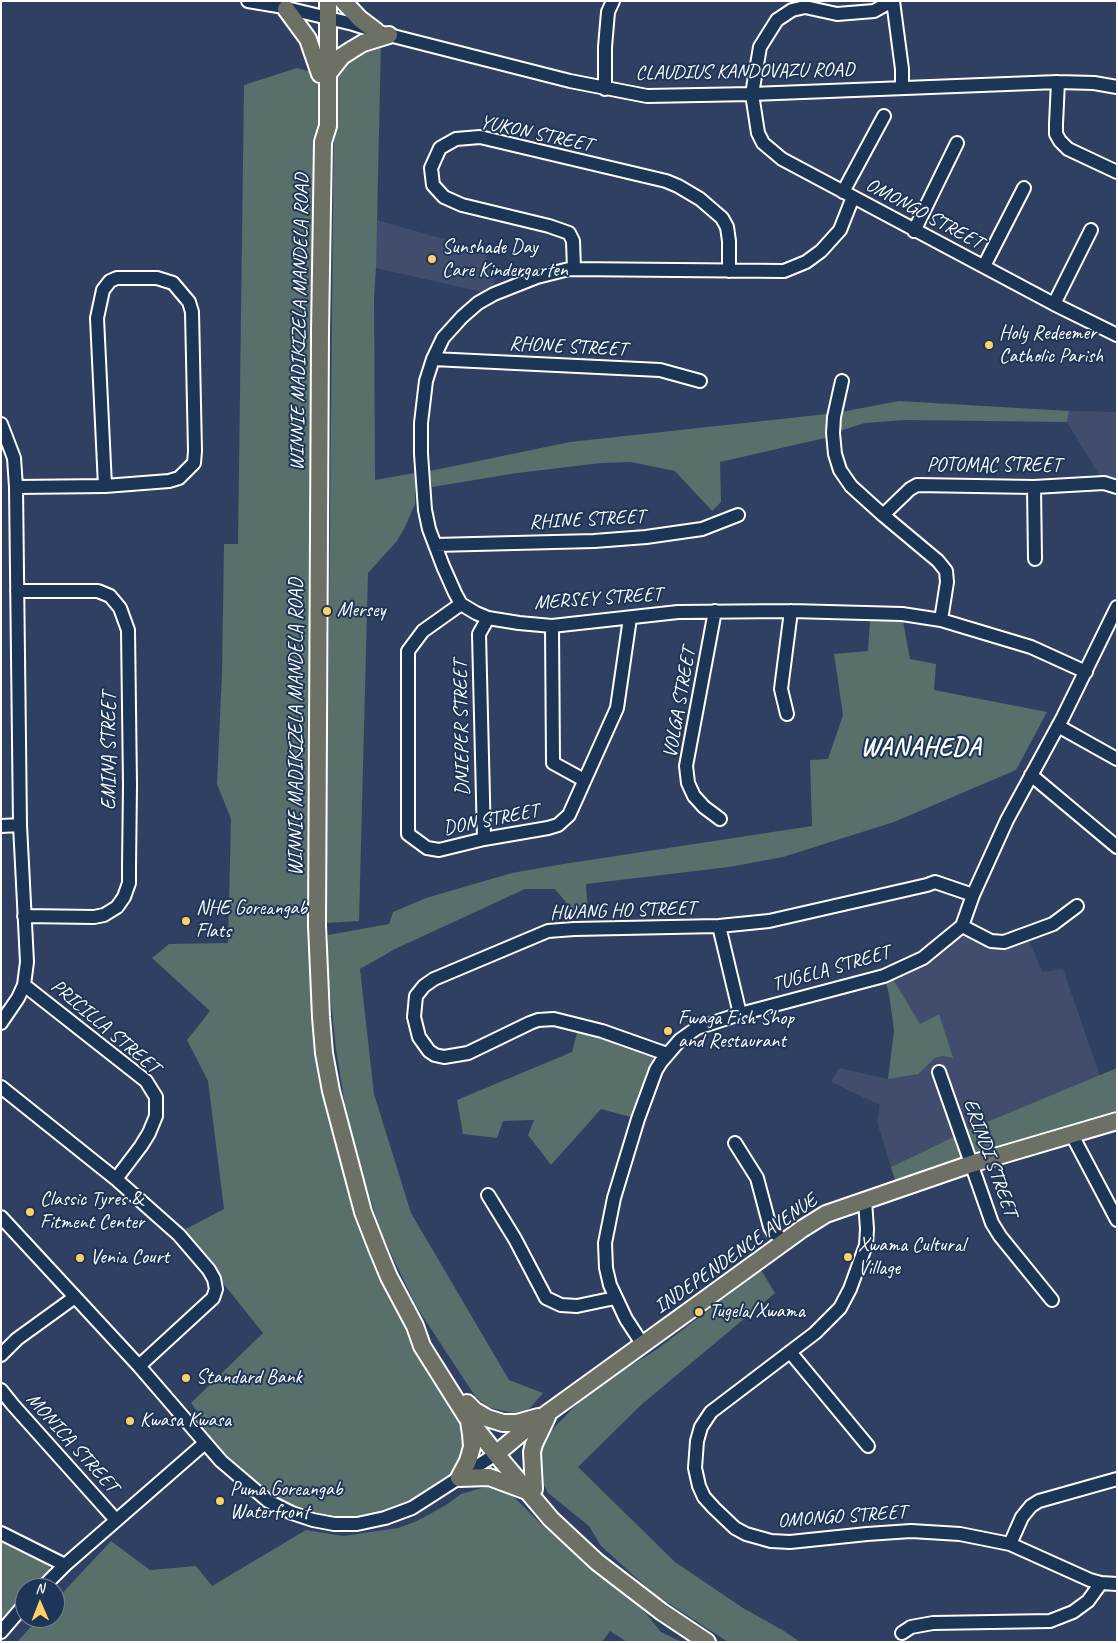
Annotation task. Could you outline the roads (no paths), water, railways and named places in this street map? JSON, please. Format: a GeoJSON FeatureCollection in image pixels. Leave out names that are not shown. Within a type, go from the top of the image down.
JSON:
{"type":"FeatureCollection","features":[{"type":"Feature","properties":{"kind":"main road","name":"WINNIE MADIKIZELA MANDELA ROAD"},"geometry":{"type":"LineString","coordinates":[[328,1],[324,12],[324,74],[319,128],[323,142],[317,915],[321,1017],[324,1053],[331,1091],[363,1212],[389,1277],[415,1326],[429,1342],[467,1410],[530,1490],[601,1557],[617,1576],[662,1612],[707,1642]]}},
{"type":"Feature","properties":{"kind":"main road"},"geometry":{"type":"LineString","coordinates":[[343,1],[360,19],[383,33]]}},
{"type":"Feature","properties":{"kind":"main road"},"geometry":{"type":"LineString","coordinates":[[285,5],[308,39],[324,74],[342,56],[383,33]]}},
{"type":"Feature","properties":{"kind":"main road","name":"INDEPENDENCE AVENUE"},"geometry":{"type":"LineString","coordinates":[[498,1451],[785,1241],[826,1214],[971,1164],[1072,1136],[1117,1121]]}},
{"type":"Feature","properties":{"kind":"main road"},"geometry":{"type":"LineString","coordinates":[[459,1478],[468,1462],[472,1447],[467,1410],[475,1411],[487,1418],[503,1423],[527,1421],[549,1412]]}},
{"type":"Feature","properties":{"kind":"main road"},"geometry":{"type":"LineString","coordinates":[[459,1478],[489,1477],[530,1490],[532,1452],[549,1412]]}},
{"type":"Feature","properties":{"kind":"street","name":"CLAUDIUS KANDOVAZU ROAD"},"geometry":{"type":"LineString","coordinates":[[248,1],[324,12],[383,33],[570,81],[647,96],[752,94],[1058,82],[1094,83],[1117,87]]}},
{"type":"Feature","properties":{"kind":"street"},"geometry":{"type":"LineString","coordinates":[[606,89],[605,47],[608,12],[613,1]]}},
{"type":"Feature","properties":{"kind":"street"},"geometry":{"type":"LineString","coordinates":[[892,1],[902,69],[902,87]]}},
{"type":"Feature","properties":{"kind":"street","name":"OMONGO STREET"},"geometry":{"type":"LineString","coordinates":[[892,1],[874,11],[836,14],[805,7],[792,10],[777,20],[760,47],[752,94],[758,133],[763,143],[782,159],[914,231],[1117,336]]}},
{"type":"Feature","properties":{"kind":"street"},"geometry":{"type":"LineString","coordinates":[[1058,82],[1056,134],[1060,141],[1068,149],[1117,172]]}},
{"type":"Feature","properties":{"kind":"street"},"geometry":{"type":"LineString","coordinates":[[461,604],[442,566],[429,529],[425,510],[421,454],[426,381],[433,359],[443,338],[462,316],[478,303],[520,283],[574,269],[784,271],[806,262],[821,251],[840,230],[848,194],[884,116]]}},
{"type":"Feature","properties":{"kind":"street","name":"YUKON STREET"},"geometry":{"type":"LineString","coordinates":[[574,269],[573,241],[569,233],[549,226],[462,204],[444,197],[433,185],[431,168],[440,148],[456,139],[480,137],[666,181],[678,186],[700,199],[722,218],[727,227],[729,240],[729,271]]}},
{"type":"Feature","properties":{"kind":"street"},"geometry":{"type":"LineString","coordinates":[[914,231],[957,143]]}},
{"type":"Feature","properties":{"kind":"street"},"geometry":{"type":"LineString","coordinates":[[984,266],[1024,188]]}},
{"type":"Feature","properties":{"kind":"street"},"geometry":{"type":"LineString","coordinates":[[1054,304],[1091,230]]}},
{"type":"Feature","properties":{"kind":"street"},"geometry":{"type":"LineString","coordinates":[[16,487],[105,486],[169,481],[179,478],[194,464],[196,451],[192,312],[189,302],[173,283],[157,278],[118,278],[110,281],[103,290],[99,305],[97,318],[105,486]]}},
{"type":"Feature","properties":{"kind":"street","name":"RHONE STREET"},"geometry":{"type":"LineString","coordinates":[[433,359],[660,370],[700,381]]}},
{"type":"Feature","properties":{"kind":"street"},"geometry":{"type":"LineString","coordinates":[[842,380],[834,413],[832,433],[837,464],[851,486],[938,561],[946,571],[947,582],[941,620]]}},
{"type":"Feature","properties":{"kind":"street"},"geometry":{"type":"LineString","coordinates":[[1,424],[14,458],[16,487],[20,825],[27,962],[24,985],[18,998],[1,1023]]}},
{"type":"Feature","properties":{"kind":"street","name":"POTOMAC STREET"},"geometry":{"type":"LineString","coordinates":[[883,515],[910,489],[917,486],[1034,487],[1104,483],[1117,487]]}},
{"type":"Feature","properties":{"kind":"street"},"geometry":{"type":"LineString","coordinates":[[1034,487],[1035,559]]}},
{"type":"Feature","properties":{"kind":"street","name":"RHINE STREET"},"geometry":{"type":"LineString","coordinates":[[435,545],[594,541],[646,537],[702,530],[738,515]]}},
{"type":"Feature","properties":{"kind":"street","name":"EMINA STREET"},"geometry":{"type":"LineString","coordinates":[[17,591],[98,591],[110,596],[120,608],[128,630],[129,883],[124,897],[117,907],[99,916],[24,916]]}},
{"type":"Feature","properties":{"kind":"street","name":"MERSEY STREET"},"geometry":{"type":"LineString","coordinates":[[461,604],[488,618],[552,626],[678,612],[791,611],[902,614],[941,620],[1031,647],[1086,672]]}},
{"type":"Feature","properties":{"kind":"street","name":"DON STREET"},"geometry":{"type":"LineString","coordinates":[[461,604],[423,631],[408,651],[408,834],[427,848],[439,850],[542,829],[558,824],[569,815],[616,708],[630,618]]}},
{"type":"Feature","properties":{"kind":"street"},"geometry":{"type":"LineString","coordinates":[[1077,906],[1054,924],[1004,942],[990,941],[962,926],[973,895],[1007,820],[1086,672],[1117,607]]}},
{"type":"Feature","properties":{"kind":"street","name":"VOLGA STREET"},"geometry":{"type":"LineString","coordinates":[[715,611],[686,766],[688,783],[694,796],[720,820]]}},
{"type":"Feature","properties":{"kind":"street"},"geometry":{"type":"LineString","coordinates":[[787,714],[781,689],[791,611]]}},
{"type":"Feature","properties":{"kind":"street","name":"DNIEPER STREET"},"geometry":{"type":"LineString","coordinates":[[484,840],[479,634],[488,618]]}},
{"type":"Feature","properties":{"kind":"street"},"geometry":{"type":"LineString","coordinates":[[552,626],[553,763],[584,780]]}},
{"type":"Feature","properties":{"kind":"street"},"geometry":{"type":"LineString","coordinates":[[1058,726],[1117,760]]}},
{"type":"Feature","properties":{"kind":"street"},"geometry":{"type":"LineString","coordinates":[[1031,775],[1117,847]]}},
{"type":"Feature","properties":{"kind":"street"},"geometry":{"type":"LineString","coordinates":[[1,826],[20,825]]}},
{"type":"Feature","properties":{"kind":"street","name":"HWANG HO STREET"},"geometry":{"type":"LineString","coordinates":[[667,1054],[602,1031],[554,1019],[538,1020],[530,1023],[468,1053],[444,1057],[435,1055],[419,1037],[414,1017],[416,996],[424,986],[434,979],[548,930],[719,926],[769,920],[805,914],[934,882],[973,895]]}},
{"type":"Feature","properties":{"kind":"street"},"geometry":{"type":"LineString","coordinates":[[719,926],[740,1014]]}},
{"type":"Feature","properties":{"kind":"street","name":"TUGELA STREET"},"geometry":{"type":"LineString","coordinates":[[643,1345],[615,1298],[610,1285],[606,1268],[606,1243],[609,1221],[638,1118],[656,1070],[667,1054],[680,1040],[692,1031],[707,1024],[884,976],[923,958],[962,926]]}},
{"type":"Feature","properties":{"kind":"street","name":"PRICILLA STREET"},"geometry":{"type":"LineString","coordinates":[[24,985],[146,1081],[156,1097],[156,1116],[149,1133],[116,1179]]}},
{"type":"Feature","properties":{"kind":"street","name":"ERINDI STREET"},"geometry":{"type":"LineString","coordinates":[[939,1072],[995,1229],[1052,1300]]}},
{"type":"Feature","properties":{"kind":"street"},"geometry":{"type":"LineString","coordinates":[[1,1087],[116,1179],[179,1235],[209,1270],[214,1279],[216,1289],[214,1298],[139,1366]]}},
{"type":"Feature","properties":{"kind":"street"},"geometry":{"type":"LineString","coordinates":[[1072,1136],[1117,1220]]}},
{"type":"Feature","properties":{"kind":"street"},"geometry":{"type":"LineString","coordinates":[[735,1143],[757,1178],[770,1227],[773,1232],[785,1241]]}},
{"type":"Feature","properties":{"kind":"street"},"geometry":{"type":"LineString","coordinates":[[488,1195],[515,1239],[546,1298],[561,1305],[577,1306],[615,1298]]}},
{"type":"Feature","properties":{"kind":"street","name":"OMONGO STREET"},"geometry":{"type":"LineString","coordinates":[[865,1201],[866,1245],[847,1296],[840,1308],[828,1322],[711,1412],[701,1427],[695,1452],[695,1468],[699,1486],[704,1497],[727,1522],[746,1534],[780,1543],[867,1534],[926,1531],[960,1534],[1010,1544],[1090,1580],[1117,1584]]}},
{"type":"Feature","properties":{"kind":"street"},"geometry":{"type":"LineString","coordinates":[[1,1217],[139,1366],[227,1467],[268,1501],[292,1513],[334,1524],[357,1524],[385,1518],[412,1508],[498,1451]]}},
{"type":"Feature","properties":{"kind":"street"},"geometry":{"type":"LineString","coordinates":[[1,1355],[17,1339],[75,1297]]}},
{"type":"Feature","properties":{"kind":"street"},"geometry":{"type":"LineString","coordinates":[[790,1352],[868,1446]]}},
{"type":"Feature","properties":{"kind":"street","name":"MONICA STREET"},"geometry":{"type":"LineString","coordinates":[[1,1390],[19,1413],[116,1520]]}},
{"type":"Feature","properties":{"kind":"street"},"geometry":{"type":"LineString","coordinates":[[52,1578],[205,1443]]}},
{"type":"Feature","properties":{"kind":"street"},"geometry":{"type":"LineString","coordinates":[[1010,1544],[1022,1516],[1031,1506],[1039,1501],[1117,1479]]}},
{"type":"Feature","properties":{"kind":"street"},"geometry":{"type":"LineString","coordinates":[[1,1533],[65,1565]]}},
{"type":"Feature","properties":{"kind":"street"},"geometry":{"type":"LineString","coordinates":[[902,1633],[911,1627],[933,1623],[1050,1621],[1063,1617],[1084,1604],[1101,1583]]}},
{"type":"Feature","properties":{"kind":"street"},"geometry":{"type":"LineString","coordinates":[[1,1632],[15,1616]]}},
{"type":"Feature","properties":{"kind":"place","name":"Sunshade Day Care Kindergarten"},"geometry":{"type":"Point","coordinates":[432,259]}},
{"type":"Feature","properties":{"kind":"place","name":"Holy Redeemer Catholic Parish"},"geometry":{"type":"Point","coordinates":[989,345]}},
{"type":"Feature","properties":{"kind":"place","name":"Mersey"},"geometry":{"type":"Point","coordinates":[327,611]}},
{"type":"Feature","properties":{"kind":"place","name":"NHE Goreangab Flats"},"geometry":{"type":"Point","coordinates":[186,921]}},
{"type":"Feature","properties":{"kind":"place","name":"Fwaga Fish Shop and Restaurant"},"geometry":{"type":"Point","coordinates":[668,1031]}},
{"type":"Feature","properties":{"kind":"place","name":"Classic Tyres & Fitment Center"},"geometry":{"type":"Point","coordinates":[30,1212]}},
{"type":"Feature","properties":{"kind":"place","name":"Xwama Cultural Village"},"geometry":{"type":"Point","coordinates":[848,1257]}},
{"type":"Feature","properties":{"kind":"place","name":"Venia Court"},"geometry":{"type":"Point","coordinates":[80,1258]}},
{"type":"Feature","properties":{"kind":"place","name":"Tugela/Xwama"},"geometry":{"type":"Point","coordinates":[699,1312]}},
{"type":"Feature","properties":{"kind":"place","name":"Standard Bank"},"geometry":{"type":"Point","coordinates":[186,1378]}},
{"type":"Feature","properties":{"kind":"place","name":"Kwasa Kwasa"},"geometry":{"type":"Point","coordinates":[130,1421]}},
{"type":"Feature","properties":{"kind":"place","name":"Puma Goreangab Waterfront"},"geometry":{"type":"Point","coordinates":[220,1501]}},
{"type":"Feature","properties":{"kind":"district","name":"WANAHEDA"},"geometry":{"type":"Point","coordinates":[921,748]}}]}
